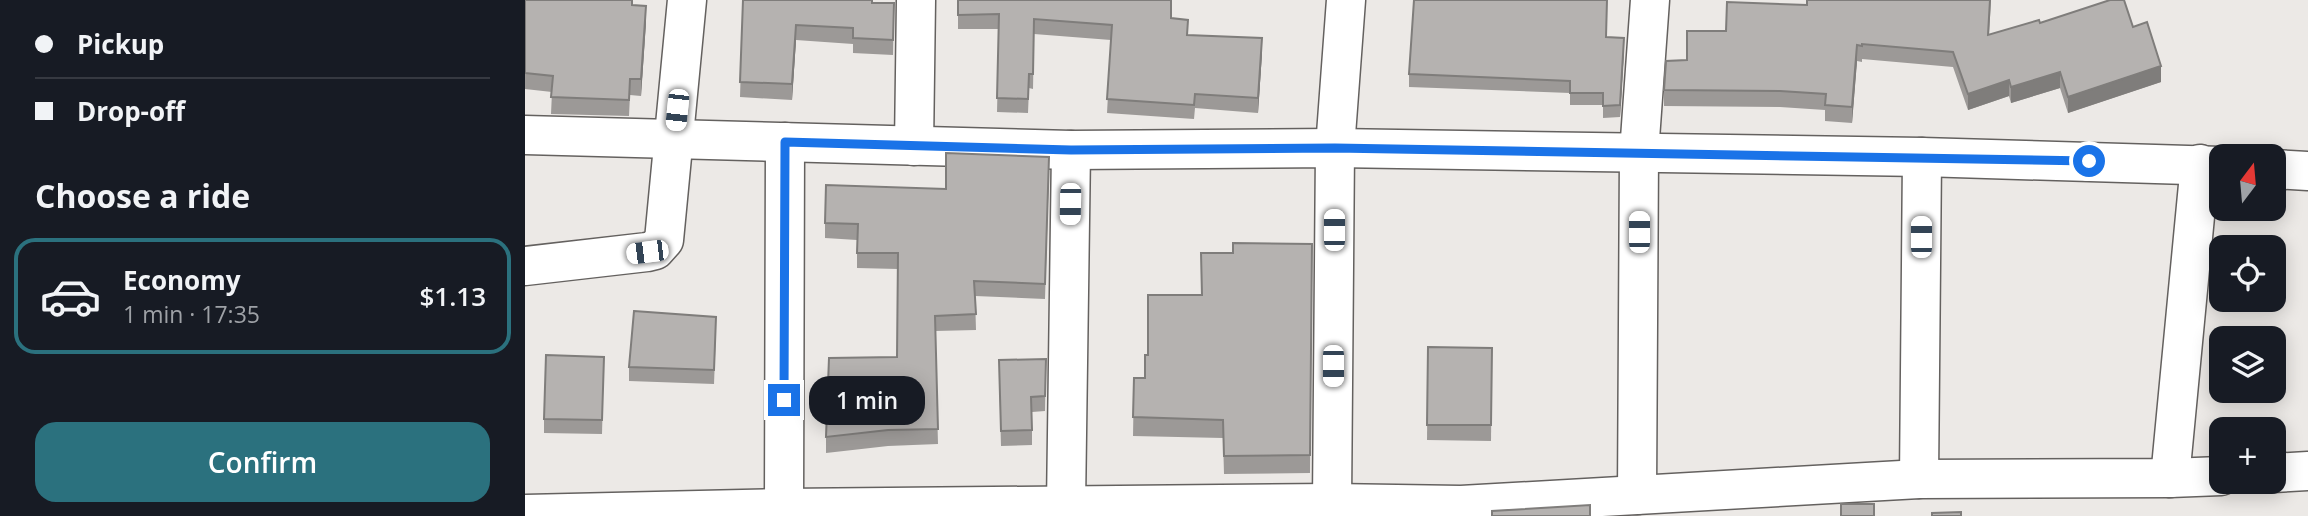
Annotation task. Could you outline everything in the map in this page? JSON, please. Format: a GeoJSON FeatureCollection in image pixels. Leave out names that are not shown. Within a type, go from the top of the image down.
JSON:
{"type":"FeatureCollection","features":[{"type":"Feature","properties":{"kind":"street"},"geometry":{"type":"LineString","coordinates":[[525,266],[647,252],[660,246],[664,240],[687,0]]}},
{"type":"Feature","properties":{"kind":"street"},"geometry":{"type":"LineString","coordinates":[[914,146],[916,0]]}},
{"type":"Feature","properties":{"kind":"street"},"geometry":{"type":"LineString","coordinates":[[1332,503],[1335,148],[1346,0]]}},
{"type":"Feature","properties":{"kind":"street"},"geometry":{"type":"LineString","coordinates":[[1637,495],[1639,153],[1650,0]]}},
{"type":"Feature","properties":{"kind":"street"},"geometry":{"type":"LineString","coordinates":[[525,135],[1071,150],[1335,148],[1922,157],[2209,165]]}},
{"type":"Feature","properties":{"kind":"street"},"geometry":{"type":"LineString","coordinates":[[784,508],[785,142]]}},
{"type":"Feature","properties":{"kind":"street"},"geometry":{"type":"LineString","coordinates":[[1066,505],[1071,150]]}},
{"type":"Feature","properties":{"kind":"street"},"geometry":{"type":"LineString","coordinates":[[1919,479],[1922,157]]}},
{"type":"Feature","properties":{"kind":"street"},"geometry":{"type":"LineString","coordinates":[[2286,170],[2308,171]]}},
{"type":"Feature","properties":{"kind":"street"},"geometry":{"type":"LineString","coordinates":[[2170,478],[2209,180]]}},
{"type":"Feature","properties":{"kind":"street"},"geometry":{"type":"LineString","coordinates":[[2286,472],[2308,471]]}},
{"type":"Feature","properties":{"kind":"street"},"geometry":{"type":"LineString","coordinates":[[525,514],[784,508],[1332,503],[1462,510],[1637,495],[1919,479],[2209,476]]}},
{"type":"Feature","properties":{"kind":"building"},"geometry":{"type":"Polygon","coordinates":[[[525,0],[632,0],[632,5],[646,6],[641,79],[630,79],[629,100],[551,97],[553,76],[525,73],[525,0]]]}},
{"type":"Feature","properties":{"kind":"building"},"geometry":{"type":"Polygon","coordinates":[[[743,0],[872,0],[872,3],[894,3],[893,40],[853,38],[853,28],[796,25],[792,84],[740,82],[743,0]]]}},
{"type":"Feature","properties":{"kind":"building"},"geometry":{"type":"Polygon","coordinates":[[[958,0],[1171,0],[1171,18],[1188,20],[1187,35],[1262,38],[1258,98],[1195,94],[1194,105],[1107,99],[1112,25],[1034,19],[1033,74],[1029,74],[1028,99],[997,98],[999,14],[958,15],[958,0]]]}},
{"type":"Feature","properties":{"kind":"building"},"geometry":{"type":"Polygon","coordinates":[[[1414,0],[1607,0],[1606,37],[1624,38],[1620,105],[1603,106],[1603,93],[1570,93],[1570,81],[1409,74],[1414,0]]]}},
{"type":"Feature","properties":{"kind":"building"},"geometry":{"type":"Polygon","coordinates":[[[1807,0],[1990,0],[1988,35],[2039,20],[2040,23],[2110,0],[2124,0],[2133,27],[2147,22],[2161,66],[2068,97],[2060,72],[2011,87],[2009,80],[1968,94],[1953,52],[1862,44],[1857,45],[1852,107],[1825,105],[1826,94],[1664,90],[1666,61],[1687,60],[1687,31],[1726,31],[1727,2],[1807,5],[1807,0]]]}},
{"type":"Feature","properties":{"kind":"building"},"geometry":{"type":"Polygon","coordinates":[[[946,153],[1049,157],[1045,284],[974,281],[976,314],[935,316],[938,429],[888,430],[826,437],[829,358],[897,357],[898,253],[857,253],[858,224],[825,223],[826,185],[946,189],[946,153]]]}},
{"type":"Feature","properties":{"kind":"building"},"geometry":{"type":"Polygon","coordinates":[[[1233,243],[1312,244],[1310,455],[1224,456],[1223,420],[1133,417],[1134,378],[1145,378],[1145,355],[1148,355],[1148,295],[1202,295],[1201,253],[1233,253],[1233,243]]]}},
{"type":"Feature","properties":{"kind":"building"},"geometry":{"type":"Polygon","coordinates":[[[634,311],[716,317],[714,370],[629,367],[634,311]]]}},
{"type":"Feature","properties":{"kind":"building"},"geometry":{"type":"Polygon","coordinates":[[[1428,347],[1492,348],[1491,425],[1427,425],[1428,347]]]}},
{"type":"Feature","properties":{"kind":"building"},"geometry":{"type":"Polygon","coordinates":[[[546,355],[604,357],[602,420],[544,419],[546,355]]]}},
{"type":"Feature","properties":{"kind":"building"},"geometry":{"type":"Polygon","coordinates":[[[1046,359],[1045,396],[1031,397],[1032,430],[1001,431],[999,360],[1046,359]]]}},
{"type":"Feature","properties":{"kind":"building"},"geometry":{"type":"Polygon","coordinates":[[[1841,504],[1874,504],[1874,516],[1841,516],[1841,504]]]}},
{"type":"Feature","properties":{"kind":"building"},"geometry":{"type":"Polygon","coordinates":[[[1590,505],[1590,516],[1492,516],[1492,511],[1590,505]]]}},
{"type":"Feature","properties":{"kind":"building"},"geometry":{"type":"Polygon","coordinates":[[[1961,512],[1961,516],[1932,516],[1932,513],[1961,512]]]}},
{"type":"Feature","properties":{"kind":"route"},"geometry":{"type":"LineString","coordinates":[[784,400],[785,142],[1071,150],[1335,148],[2089,161]]}}]}
